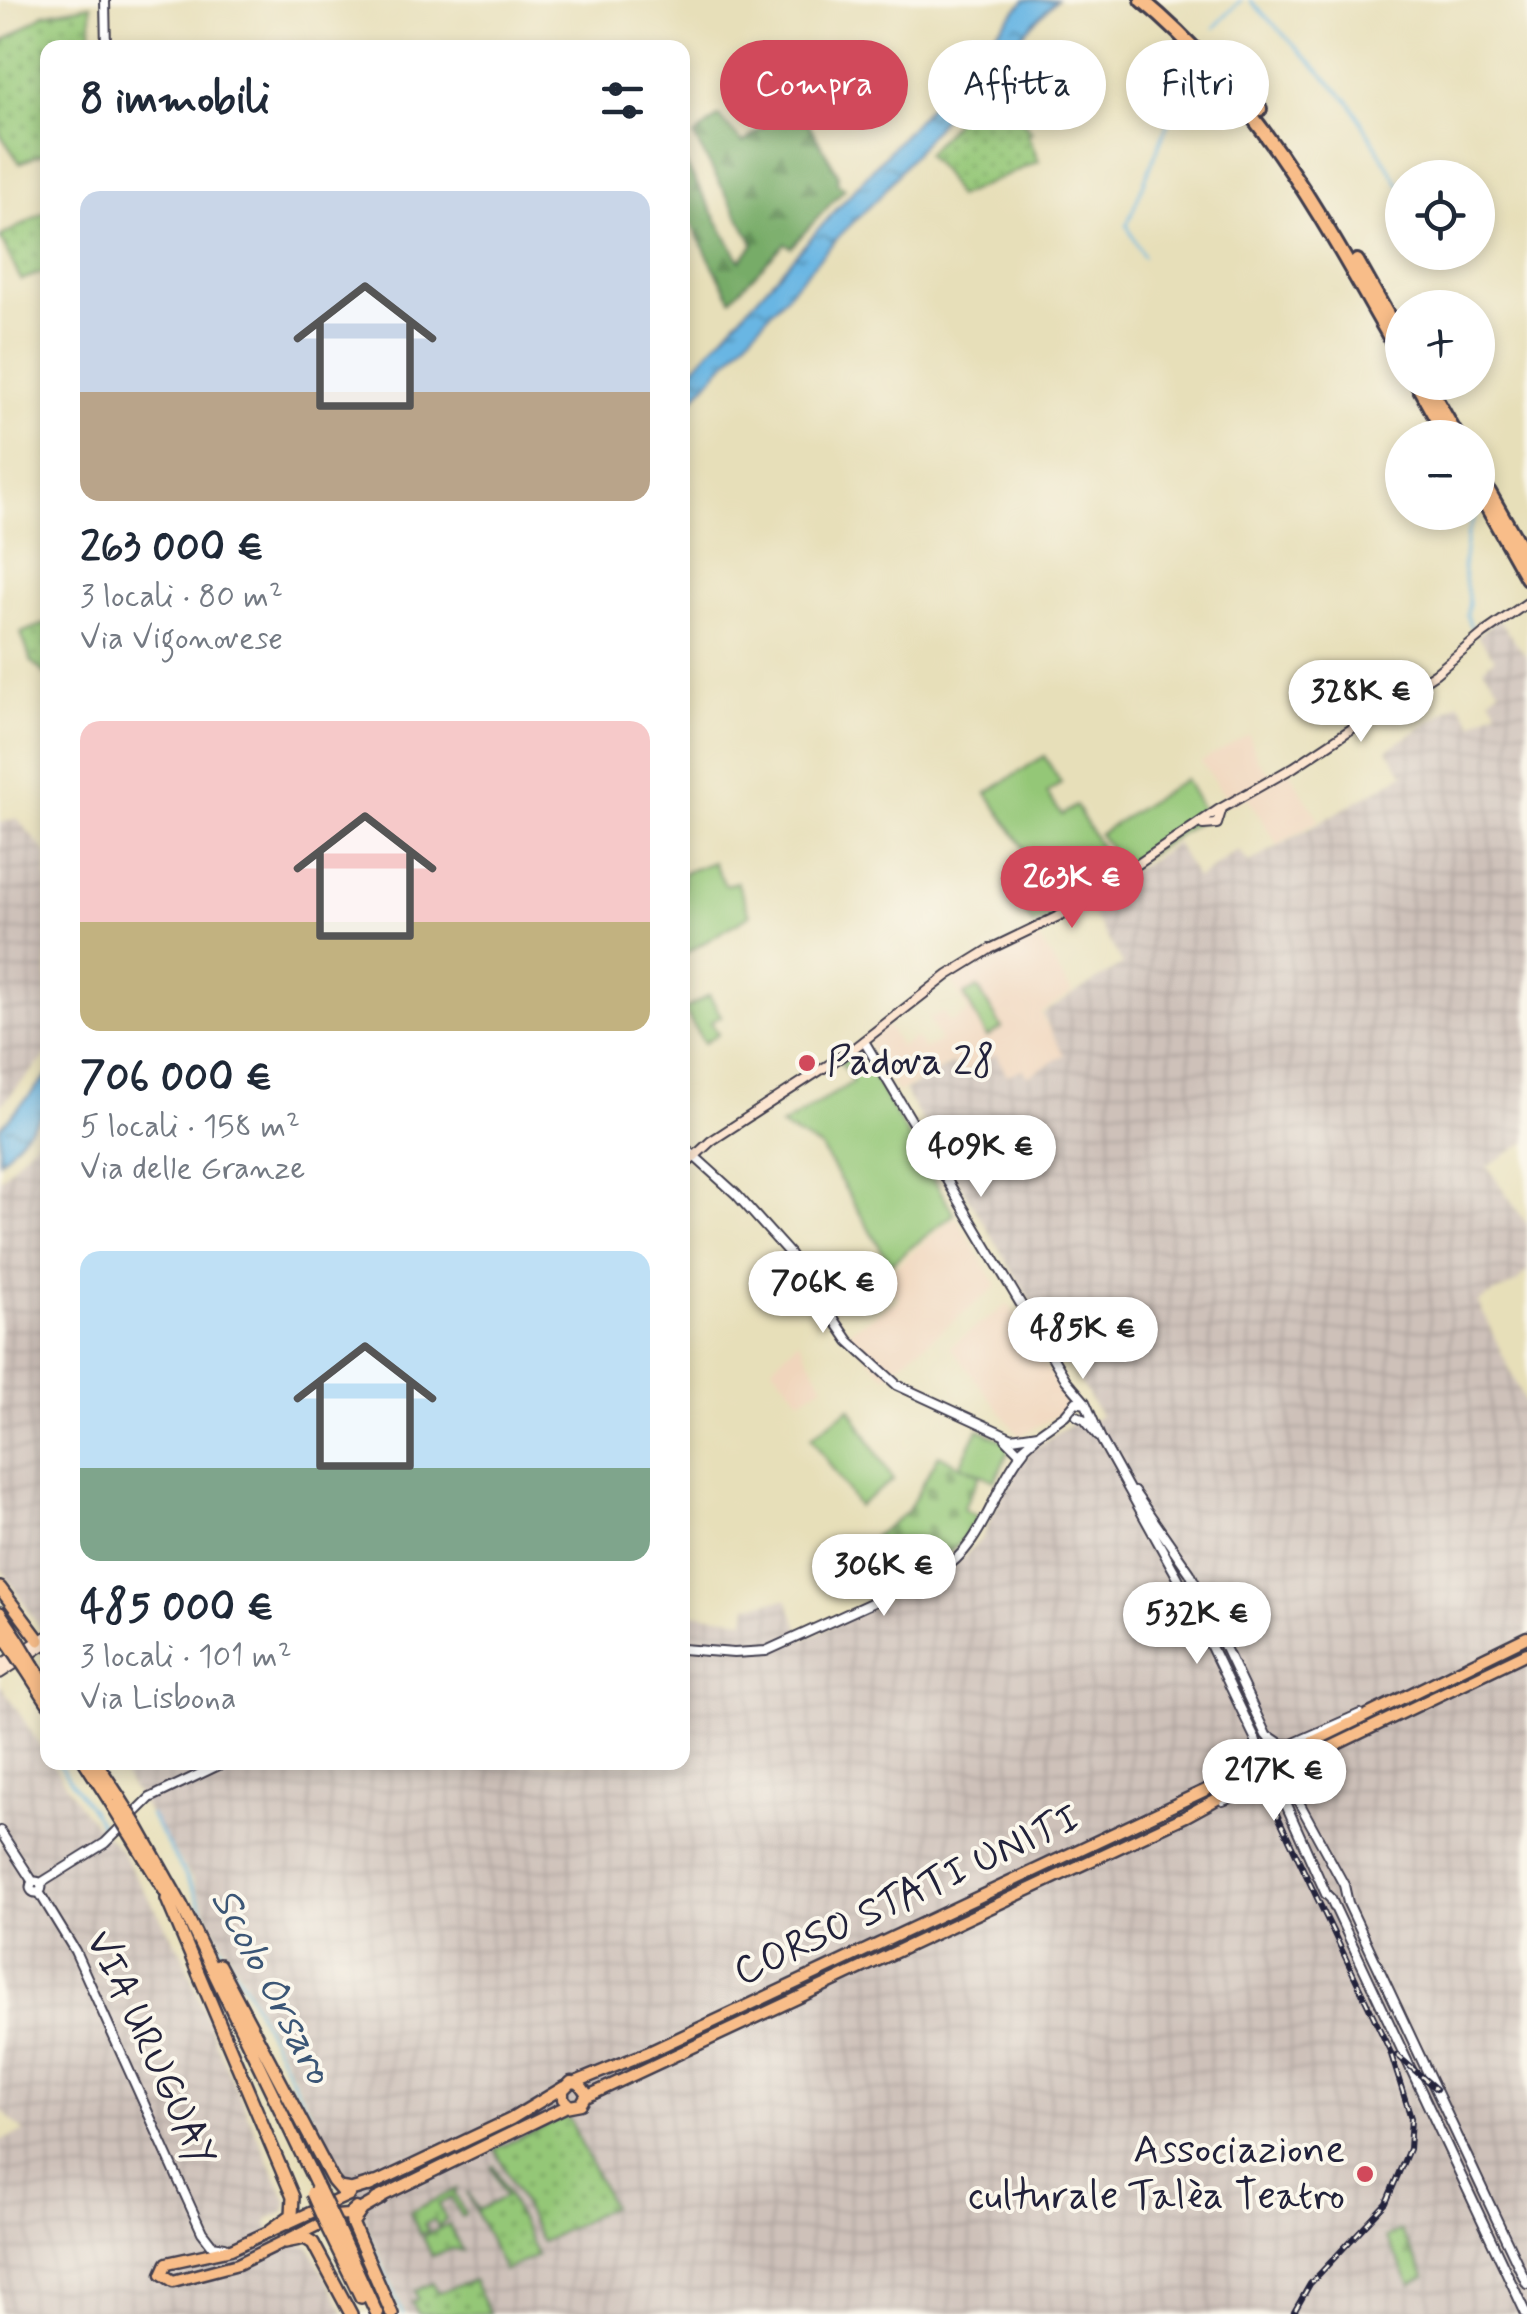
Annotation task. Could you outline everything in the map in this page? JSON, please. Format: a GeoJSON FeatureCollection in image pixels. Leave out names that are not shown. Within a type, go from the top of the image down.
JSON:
{"type":"FeatureCollection","features":[{"type":"Feature","properties":{"kind":"highway"},"geometry":{"type":"LineString","coordinates":[[1142,0],[1220,74],[1272,140],[1309,196],[1385,330]]}},
{"type":"Feature","properties":{"kind":"highway"},"geometry":{"type":"LineString","coordinates":[[1155,0],[1218,60],[1280,136],[1385,311]]}},
{"type":"Feature","properties":{"kind":"highway"},"geometry":{"type":"LineString","coordinates":[[1495,502],[1527,559]]}},
{"type":"Feature","properties":{"kind":"highway"},"geometry":{"type":"LineString","coordinates":[[1495,522],[1527,578]]}},
{"type":"Feature","properties":{"kind":"highway"},"geometry":{"type":"LineString","coordinates":[[0,1588],[40,1638]]}},
{"type":"Feature","properties":{"kind":"highway"},"geometry":{"type":"LineString","coordinates":[[0,1613],[40,1688]]}},
{"type":"Feature","properties":{"kind":"highway"},"geometry":{"type":"LineString","coordinates":[[0,1629],[14,1643]]}},
{"type":"Feature","properties":{"kind":"highway"},"geometry":{"type":"LineString","coordinates":[[29,1667],[40,1679]]}},
{"type":"Feature","properties":{"kind":"highway"},"geometry":{"type":"LineString","coordinates":[[91,1770],[116,1802]]}},
{"type":"Feature","properties":{"kind":"highway"},"geometry":{"type":"LineString","coordinates":[[100,1770],[234,1991],[340,2196],[374,2183]]}},
{"type":"Feature","properties":{"kind":"highway"},"geometry":{"type":"LineString","coordinates":[[132,1828],[187,1942],[293,2197],[292,2215],[271,2230]]}},
{"type":"Feature","properties":{"kind":"highway"},"geometry":{"type":"LineString","coordinates":[[152,1868],[378,2314]]}},
{"type":"Feature","properties":{"kind":"highway"},"geometry":{"type":"LineString","coordinates":[[171,1884],[315,2192]]}},
{"type":"Feature","properties":{"kind":"highway"},"geometry":{"type":"LineString","coordinates":[[381,2198],[353,2215],[392,2314]]}},
{"type":"Feature","properties":{"kind":"highway"},"geometry":{"type":"LineString","coordinates":[[333,2223],[369,2314]]}},
{"type":"Feature","properties":{"kind":"highway"},"geometry":{"type":"LineString","coordinates":[[285,2242],[305,2238],[313,2243],[351,2314]]}},
{"type":"Feature","properties":{"kind":"main road"},"geometry":{"type":"LineString","coordinates":[[690,1159],[864,1041],[958,968],[1067,912],[1212,819],[1222,808],[1294,767],[1436,673],[1527,603]]}},
{"type":"Feature","properties":{"kind":"main road"},"geometry":{"type":"LineString","coordinates":[[1527,1637],[1294,1751],[1268,1750],[1260,1759],[1262,1770],[1270,1777],[1280,1776],[1321,1750],[1527,1654]]}},
{"type":"Feature","properties":{"kind":"main road"},"geometry":{"type":"LineString","coordinates":[[1,1669],[40,1644]]}},
{"type":"Feature","properties":{"kind":"main road"},"geometry":{"type":"LineString","coordinates":[[1279,1750],[1287,1757],[1287,1769]]}},
{"type":"Feature","properties":{"kind":"main road","name":"CORSO STATI UNITI"},"geometry":{"type":"LineString","coordinates":[[576,2082],[1250,1769],[1260,1759]]}},
{"type":"Feature","properties":{"kind":"main road","name":"CORSO STATI UNITI"},"geometry":{"type":"LineString","coordinates":[[586,2097],[1186,1816],[1248,1782],[1270,1777]]}},
{"type":"Feature","properties":{"kind":"main road"},"geometry":{"type":"LineString","coordinates":[[374,2183],[512,2118],[576,2082],[584,2086],[586,2097],[579,2106],[570,2106],[381,2198]]}},
{"type":"Feature","properties":{"kind":"main road"},"geometry":{"type":"LineString","coordinates":[[564,2088],[562,2096],[570,2106]]}},
{"type":"Feature","properties":{"kind":"main road"},"geometry":{"type":"LineString","coordinates":[[340,2196],[354,2200],[353,2215],[217,2272],[178,2281],[164,2278],[162,2269],[167,2263],[215,2255],[340,2196]]}},
{"type":"Feature","properties":{"kind":"street"},"geometry":{"type":"LineString","coordinates":[[105,0],[106,40]]}},
{"type":"Feature","properties":{"kind":"street"},"geometry":{"type":"LineString","coordinates":[[864,1041],[1066,1380],[1086,1405],[1178,1578],[1248,1727],[1256,1750],[1254,1758],[1204,1790]]}},
{"type":"Feature","properties":{"kind":"street"},"geometry":{"type":"LineString","coordinates":[[690,1152],[789,1253],[849,1340],[885,1376],[909,1392],[1020,1445]]}},
{"type":"Feature","properties":{"kind":"street"},"geometry":{"type":"LineString","coordinates":[[1066,1380],[1078,1416],[1101,1439]]}},
{"type":"Feature","properties":{"kind":"street"},"geometry":{"type":"LineString","coordinates":[[690,1650],[734,1654],[766,1651],[937,1573],[973,1542],[1020,1445],[1052,1425],[1073,1405],[1086,1405]]}},
{"type":"Feature","properties":{"kind":"street"},"geometry":{"type":"LineString","coordinates":[[1052,1425],[1086,1414],[1086,1405]]}},
{"type":"Feature","properties":{"kind":"street"},"geometry":{"type":"LineString","coordinates":[[1125,1480],[1190,1573],[1268,1739],[1279,1750]]}},
{"type":"Feature","properties":{"kind":"street"},"geometry":{"type":"LineString","coordinates":[[1248,1697],[1274,1740],[1285,1744],[1374,1710]]}},
{"type":"Feature","properties":{"kind":"street"},"geometry":{"type":"LineString","coordinates":[[1248,1727],[1260,1759]]}},
{"type":"Feature","properties":{"kind":"street"},"geometry":{"type":"LineString","coordinates":[[1306,1818],[1293,1782],[1295,1771],[1341,1743]]}},
{"type":"Feature","properties":{"kind":"street"},"geometry":{"type":"LineString","coordinates":[[1287,1769],[1289,1784],[1344,1885],[1527,2284]]}},
{"type":"Feature","properties":{"kind":"street"},"geometry":{"type":"LineString","coordinates":[[38,1886],[104,1843],[150,1798],[208,1770]]}},
{"type":"Feature","properties":{"kind":"street"},"geometry":{"type":"LineString","coordinates":[[1270,1777],[1280,1789],[1526,2314]]}},
{"type":"Feature","properties":{"kind":"street"},"geometry":{"type":"LineString","coordinates":[[1186,1816],[1264,1784],[1276,1791],[1296,1826]]}},
{"type":"Feature","properties":{"kind":"street","name":"VIA URUGUAY"},"geometry":{"type":"LineString","coordinates":[[0,1830],[75,1951],[202,2232]]}},
{"type":"Feature","properties":{"kind":"street"},"geometry":{"type":"LineString","coordinates":[[1325,1888],[1332,1880],[1339,1880]]}},
{"type":"Feature","properties":{"kind":"street"},"geometry":{"type":"LineString","coordinates":[[1331,1899],[1340,1899],[1345,1892]]}},
{"type":"Feature","properties":{"kind":"street"},"geometry":{"type":"LineString","coordinates":[[202,2232],[215,2247],[239,2244]]}},
{"type":"Feature","properties":{"kind":"street"},"geometry":{"type":"LineString","coordinates":[[187,2260],[201,2252],[202,2232]]}},
{"type":"Feature","properties":{"kind":"shaded area"},"geometry":{"type":"Polygon","coordinates":[[[1498,619],[1527,657],[1527,1142],[1487,1166],[1527,1224],[1527,1271],[1516,1283],[1478,1302],[1527,1407],[1527,2314],[406,2314],[364,2219],[360,2198],[353,2184],[349,2184],[215,1930],[193,1880],[120,1770],[690,1770],[690,1613],[746,1619],[748,1605],[787,1599],[804,1639],[949,1569],[962,1559],[982,1538],[1007,1485],[1012,1485],[1013,1474],[1032,1449],[1074,1422],[1081,1425],[1100,1416],[904,1091],[953,1063],[960,1076],[996,1054],[1007,1075],[1023,1069],[1028,1076],[1064,1055],[1042,1014],[1123,964],[1085,902],[1176,843],[1197,879],[1238,850],[1249,863],[1404,774],[1387,750],[1459,702],[1473,723],[1497,709],[1490,697],[1500,689],[1483,668],[1495,658],[1477,636],[1498,619]]]}},
{"type":"Feature","properties":{"kind":"shaded area"},"geometry":{"type":"Polygon","coordinates":[[[1249,734],[1257,759],[1272,776],[1287,767],[1319,820],[1278,845],[1247,797],[1231,805],[1201,762],[1249,734]]]}},
{"type":"Feature","properties":{"kind":"shaded area"},"geometry":{"type":"Polygon","coordinates":[[[17,818],[40,846],[40,1063],[0,1106],[0,823],[17,818]]]}},
{"type":"Feature","properties":{"kind":"shaded area"},"geometry":{"type":"Polygon","coordinates":[[[1037,935],[1072,993],[1040,1013],[1065,1055],[1028,1077],[960,1076],[953,1062],[898,1093],[866,1042],[887,1025],[900,1047],[916,1037],[924,1050],[940,1041],[929,1019],[943,1012],[950,1023],[969,1012],[951,980],[1037,935]]]}},
{"type":"Feature","properties":{"kind":"shaded area"},"geometry":{"type":"Polygon","coordinates":[[[40,1136],[40,1628],[0,1567],[0,1179],[40,1136]]]}},
{"type":"Feature","properties":{"kind":"shaded area"},"geometry":{"type":"Polygon","coordinates":[[[956,1217],[997,1286],[885,1376],[846,1333],[899,1299],[882,1277],[956,1217]]]}},
{"type":"Feature","properties":{"kind":"shaded area"},"geometry":{"type":"Polygon","coordinates":[[[1008,1304],[1067,1401],[1062,1413],[1019,1436],[950,1346],[1008,1304]]]}},
{"type":"Feature","properties":{"kind":"shaded area"},"geometry":{"type":"Polygon","coordinates":[[[799,1340],[824,1385],[800,1399],[772,1366],[799,1340]]]}},
{"type":"Feature","properties":{"kind":"shaded area"},"geometry":{"type":"Polygon","coordinates":[[[0,1683],[40,1745],[40,1770],[57,1770],[83,1811],[119,1848],[182,1953],[213,2037],[288,2203],[285,2212],[268,2220],[268,2226],[279,2249],[296,2242],[309,2246],[345,2314],[0,2314],[0,2141],[24,2132],[0,2109],[0,1683]]]}},
{"type":"Feature","properties":{"kind":"green space"},"geometry":{"type":"Polygon","coordinates":[[[91,5],[91,40],[40,40],[40,155],[20,163],[0,134],[0,44],[44,14],[91,5]]]}},
{"type":"Feature","properties":{"kind":"green space"},"geometry":{"type":"Polygon","coordinates":[[[719,116],[720,130],[731,130],[743,143],[759,130],[812,130],[838,174],[837,183],[845,188],[791,247],[785,243],[731,299],[690,222],[690,172],[740,261],[754,244],[694,137],[719,116]]]}},
{"type":"Feature","properties":{"kind":"green space"},"geometry":{"type":"Polygon","coordinates":[[[948,130],[1030,130],[1027,133],[1039,161],[957,197],[926,154],[948,130]]]}},
{"type":"Feature","properties":{"kind":"green space"},"geometry":{"type":"Polygon","coordinates":[[[40,215],[40,273],[21,280],[0,237],[40,215]]]}},
{"type":"Feature","properties":{"kind":"green space"},"geometry":{"type":"Polygon","coordinates":[[[40,626],[40,669],[31,661],[21,633],[40,626]]]}},
{"type":"Feature","properties":{"kind":"green space"},"geometry":{"type":"Polygon","coordinates":[[[1044,756],[1061,783],[1047,793],[1062,815],[1076,806],[1114,871],[1091,895],[1033,925],[1007,886],[1036,866],[987,793],[1044,756]]]}},
{"type":"Feature","properties":{"kind":"green space"},"geometry":{"type":"Polygon","coordinates":[[[1185,779],[1206,817],[1124,866],[1099,834],[1185,779]]]}},
{"type":"Feature","properties":{"kind":"green space"},"geometry":{"type":"Polygon","coordinates":[[[713,862],[725,885],[737,882],[750,915],[690,951],[690,870],[713,862]]]}},
{"type":"Feature","properties":{"kind":"green space"},"geometry":{"type":"Polygon","coordinates":[[[978,988],[1002,1028],[987,1037],[964,995],[978,988]]]}},
{"type":"Feature","properties":{"kind":"green space"},"geometry":{"type":"Polygon","coordinates":[[[709,995],[721,1016],[711,1022],[718,1034],[704,1043],[690,1020],[690,1006],[709,995]]]}},
{"type":"Feature","properties":{"kind":"green space"},"geometry":{"type":"Polygon","coordinates":[[[851,1055],[861,1055],[954,1214],[890,1264],[821,1148],[781,1126],[853,1082],[840,1062],[851,1055]]]}},
{"type":"Feature","properties":{"kind":"green space"},"geometry":{"type":"Polygon","coordinates":[[[850,1408],[893,1480],[858,1506],[811,1437],[850,1408]]]}},
{"type":"Feature","properties":{"kind":"green space"},"geometry":{"type":"Polygon","coordinates":[[[978,1429],[1009,1443],[995,1481],[960,1465],[978,1429]]]}},
{"type":"Feature","properties":{"kind":"green space"},"geometry":{"type":"Polygon","coordinates":[[[939,1455],[980,1475],[963,1509],[978,1517],[945,1556],[901,1581],[873,1537],[907,1512],[939,1455]]]}},
{"type":"Feature","properties":{"kind":"green space"},"geometry":{"type":"Polygon","coordinates":[[[564,2117],[570,2120],[611,2206],[542,2242],[495,2149],[564,2117]]]}},
{"type":"Feature","properties":{"kind":"green space"},"geometry":{"type":"Polygon","coordinates":[[[494,2166],[537,2255],[504,2271],[467,2192],[478,2210],[505,2197],[494,2166]]]}},
{"type":"Feature","properties":{"kind":"green space"},"geometry":{"type":"Polygon","coordinates":[[[457,2189],[455,2194],[465,2214],[461,2216],[451,2198],[439,2204],[446,2219],[438,2227],[434,2219],[425,2224],[428,2232],[420,2234],[410,2212],[457,2189]]]}},
{"type":"Feature","properties":{"kind":"green space"},"geometry":{"type":"Polygon","coordinates":[[[449,2224],[462,2251],[450,2248],[432,2256],[423,2237],[449,2224]]]}},
{"type":"Feature","properties":{"kind":"green space"},"geometry":{"type":"Polygon","coordinates":[[[1400,2230],[1425,2277],[1411,2285],[1386,2238],[1400,2230]]]}},
{"type":"Feature","properties":{"kind":"green space"},"geometry":{"type":"Polygon","coordinates":[[[473,2280],[489,2314],[418,2314],[412,2301],[418,2299],[415,2291],[433,2283],[438,2293],[473,2280]]]}},
{"type":"Feature","properties":{"kind":"water"},"geometry":{"type":"Polygon","coordinates":[[[1025,0],[1056,0],[1017,40],[989,40],[1025,0]]]}},
{"type":"Feature","properties":{"kind":"water"},"geometry":{"type":"Polygon","coordinates":[[[928,108],[928,130],[933,130],[879,197],[690,402],[690,372],[928,108]]]}},
{"type":"Feature","properties":{"kind":"water"},"geometry":{"type":"Polygon","coordinates":[[[40,1084],[40,1117],[0,1161],[0,1128],[40,1084]]]}},
{"type":"Feature","properties":{"kind":"waterway"},"geometry":{"type":"LineString","coordinates":[[1214,28],[1241,0]]}},
{"type":"Feature","properties":{"kind":"waterway"},"geometry":{"type":"LineString","coordinates":[[1250,0],[1349,101],[1385,161]]}},
{"type":"Feature","properties":{"kind":"waterway"},"geometry":{"type":"LineString","coordinates":[[1143,257],[1127,225],[1165,130]]}},
{"type":"Feature","properties":{"kind":"waterway"},"geometry":{"type":"LineString","coordinates":[[1469,530],[1463,566],[1469,604],[1466,615],[1471,627]]}},
{"type":"Feature","properties":{"kind":"waterway","name":"Scolo Orsaro"},"geometry":{"type":"LineString","coordinates":[[63,1770],[102,1826],[109,1828],[115,1823]]}},
{"type":"Feature","properties":{"kind":"waterway","name":"Scolo Orsaro"},"geometry":{"type":"LineString","coordinates":[[130,1805],[135,1799],[138,1802]]}},
{"type":"Feature","properties":{"kind":"waterway","name":"Scolo Orsaro"},"geometry":{"type":"LineString","coordinates":[[150,1815],[196,1893],[211,1931],[245,1987],[344,2183]]}},
{"type":"Feature","properties":{"kind":"waterway","name":"Scolo Orsaro"},"geometry":{"type":"LineString","coordinates":[[361,2220],[403,2314]]}},
{"type":"Feature","properties":{"kind":"railway"},"geometry":{"type":"LineString","coordinates":[[1275,1810],[1390,2051],[1411,2118],[1409,2149],[1386,2203],[1310,2284],[1293,2314]]}},
{"type":"Feature","properties":{"kind":"railway"},"geometry":{"type":"LineString","coordinates":[[1397,2055],[1436,2089]]}},
{"type":"Feature","properties":{"kind":"place","name":"Padova 28"},"geometry":{"type":"Point","coordinates":[807,1063]}},
{"type":"Feature","properties":{"kind":"place","name":"Associazione culturale Talèa Teatro"},"geometry":{"type":"Point","coordinates":[1365,2174]}}]}
